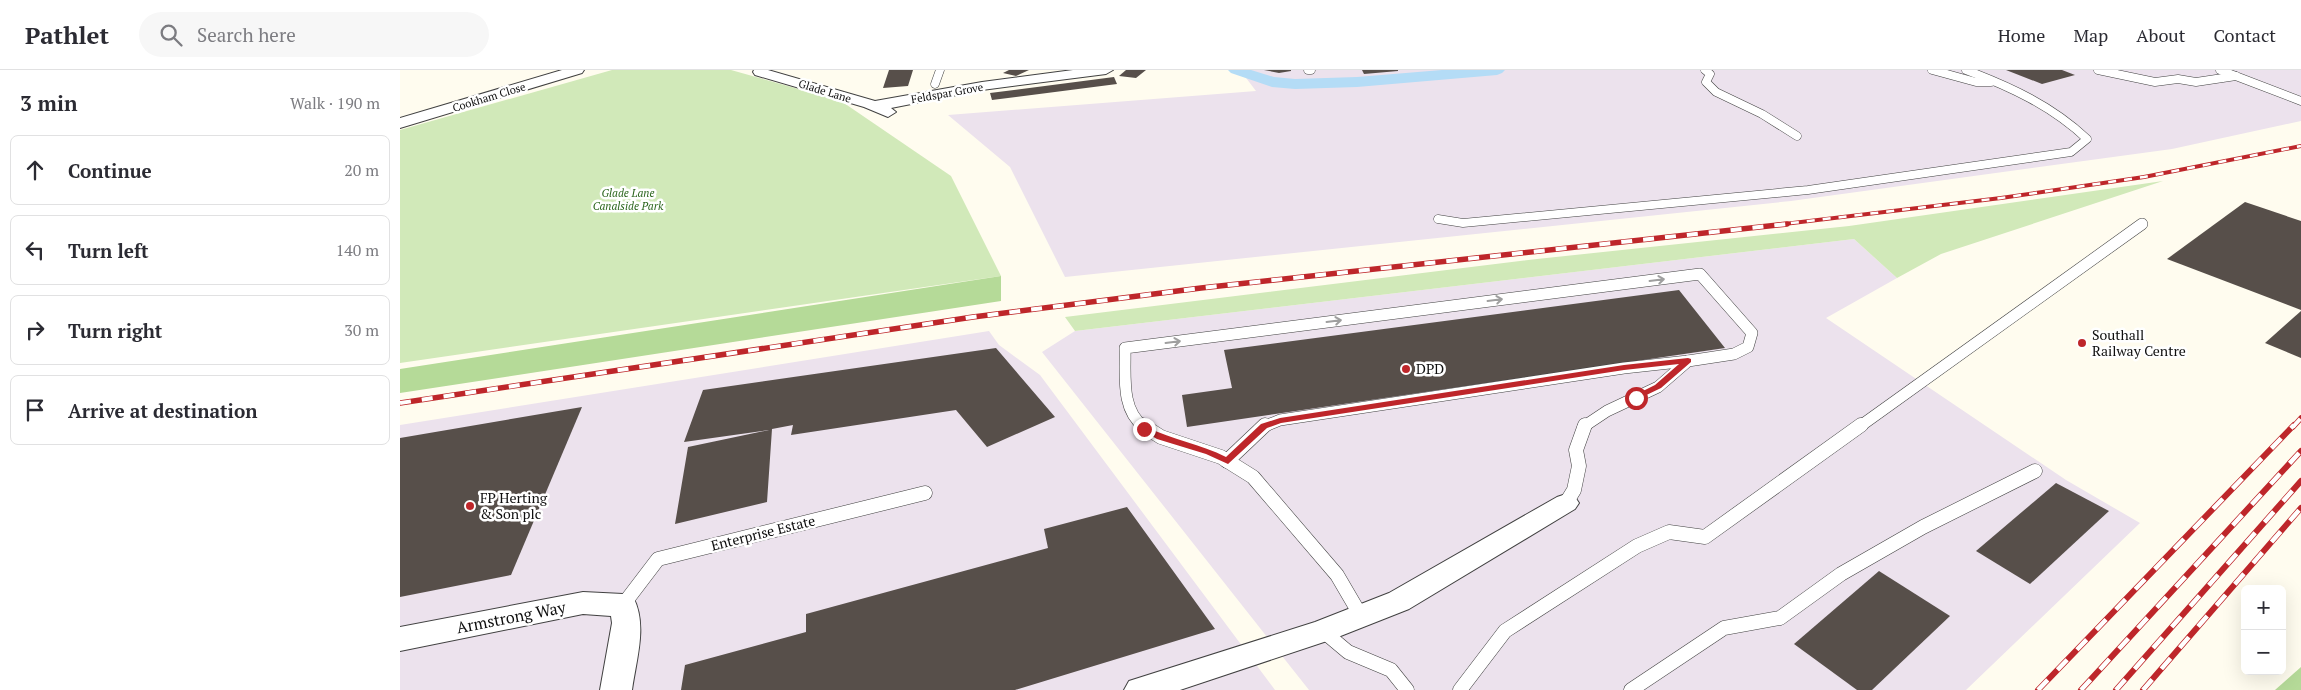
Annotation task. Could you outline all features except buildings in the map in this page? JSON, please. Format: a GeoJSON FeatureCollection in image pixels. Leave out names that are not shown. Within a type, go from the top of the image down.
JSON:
{"type":"FeatureCollection","features":[{"type":"Feature","properties":{"kind":"street"},"geometry":{"type":"LineString","coordinates":[[538,70],[555,77]]}},
{"type":"Feature","properties":{"kind":"street","name":"Cookham Close"},"geometry":{"type":"LineString","coordinates":[[400,123],[577,70]]}},
{"type":"Feature","properties":{"kind":"street","name":"Feldspar Grove"},"geometry":{"type":"LineString","coordinates":[[1021,81],[1042,75],[1050,70]]}},
{"type":"Feature","properties":{"kind":"street","name":"Feldspar Grove"},"geometry":{"type":"LineString","coordinates":[[874,106],[1021,81],[1106,70]]}},
{"type":"Feature","properties":{"kind":"street","name":"Glade Lane"},"geometry":{"type":"LineString","coordinates":[[757,71],[874,106],[894,114]]}},
{"type":"Feature","properties":{"kind":"street"},"geometry":{"type":"LineString","coordinates":[[1140,690],[1323,631],[1399,601],[1566,503]]}},
{"type":"Feature","properties":{"kind":"street","name":"Armstrong Way"},"geometry":{"type":"LineString","coordinates":[[400,640],[583,603],[624,605]]}},
{"type":"Feature","properties":{"kind":"street"},"geometry":{"type":"LineString","coordinates":[[616,690],[627,623],[624,605]]}},
{"type":"Feature","properties":{"kind":"lane"},"geometry":{"type":"LineString","coordinates":[[935,84],[940,70]]}},
{"type":"Feature","properties":{"kind":"lane"},"geometry":{"type":"LineString","coordinates":[[1705,70],[1710,74],[1706,82],[1716,92],[1762,114],[1797,136]]}},
{"type":"Feature","properties":{"kind":"lane"},"geometry":{"type":"LineString","coordinates":[[1932,70],[1976,82],[1999,82]]}},
{"type":"Feature","properties":{"kind":"lane"},"geometry":{"type":"LineString","coordinates":[[1438,219],[1463,223],[1808,190],[2071,152],[2087,139],[2070,121],[1999,82],[1966,70]]}},
{"type":"Feature","properties":{"kind":"lane"},"geometry":{"type":"LineString","coordinates":[[2098,70],[2155,82],[2178,79],[2196,82],[2236,76]]}},
{"type":"Feature","properties":{"kind":"lane"},"geometry":{"type":"LineString","coordinates":[[2220,70],[2301,101]]}},
{"type":"Feature","properties":{"kind":"lane"},"geometry":{"type":"LineString","coordinates":[[1460,690],[1505,631],[1637,546],[1669,532],[1706,537],[2142,224]]}},
{"type":"Feature","properties":{"kind":"lane"},"geometry":{"type":"LineString","coordinates":[[1228,461],[1264,426],[1280,420],[1624,368],[1734,354],[1748,346],[1752,333],[1700,274],[1125,348],[1127,402],[1132,413],[1144,429],[1160,437],[1209,452],[1228,461],[1253,477],[1337,575],[1361,616]]}},
{"type":"Feature","properties":{"kind":"lane"},"geometry":{"type":"LineString","coordinates":[[1566,503],[1574,490],[1579,466],[1576,450],[1583,427],[1607,411],[1658,386],[1688,361]]}},
{"type":"Feature","properties":{"kind":"lane"},"geometry":{"type":"LineString","coordinates":[[1631,690],[1724,628],[1780,618],[1841,574],[1923,527],[2035,471]]}},
{"type":"Feature","properties":{"kind":"lane","name":"Enterprise Estate"},"geometry":{"type":"LineString","coordinates":[[624,605],[658,559],[924,493]]}},
{"type":"Feature","properties":{"kind":"lane"},"geometry":{"type":"LineString","coordinates":[[1323,631],[1348,652],[1391,670],[1407,690]]}},
{"type":"Feature","properties":{"kind":"shaded area"},"geometry":{"type":"Polygon","coordinates":[[[1240,70],[2301,70],[2301,121],[2172,149],[1791,201],[1065,277],[1010,167],[948,115],[1256,91],[1240,70]]]}},
{"type":"Feature","properties":{"kind":"shaded area"},"geometry":{"type":"Polygon","coordinates":[[[1854,239],[1897,278],[1826,318],[2066,480],[2140,523],[1966,690],[1309,690],[1042,352],[1075,331],[1854,239]]]}},
{"type":"Feature","properties":{"kind":"shaded area"},"geometry":{"type":"Polygon","coordinates":[[[989,331],[999,345],[1040,375],[1275,690],[400,690],[400,425],[989,331]]]}},
{"type":"Feature","properties":{"kind":"green space","name":"Glade Lane Canalside Park"},"geometry":{"type":"Polygon","coordinates":[[[612,70],[731,70],[841,101],[951,176],[1001,276],[400,363],[400,130],[612,70]]]}},
{"type":"Feature","properties":{"kind":"green space"},"geometry":{"type":"Polygon","coordinates":[[[2163,181],[1941,254],[1897,278],[1854,239],[1075,331],[1065,317],[1537,259],[1849,226],[2163,181]]]}},
{"type":"Feature","properties":{"kind":"green space"},"geometry":{"type":"Polygon","coordinates":[[[1001,276],[1001,301],[400,393],[400,369],[1001,276]]]}},
{"type":"Feature","properties":{"kind":"green space"},"geometry":{"type":"Polygon","coordinates":[[[2301,667],[2301,690],[2275,690],[2301,667]]]}},
{"type":"Feature","properties":{"kind":"waterway"},"geometry":{"type":"LineString","coordinates":[[1236,70],[1272,82],[1295,84],[1357,82],[1497,70]]}},
{"type":"Feature","properties":{"kind":"railway"},"geometry":{"type":"LineString","coordinates":[[1775,225],[2001,198],[2144,177],[2301,146]]}},
{"type":"Feature","properties":{"kind":"railway"},"geometry":{"type":"LineString","coordinates":[[400,403],[973,317],[1201,288],[1787,224]]}},
{"type":"Feature","properties":{"kind":"railway"},"geometry":{"type":"LineString","coordinates":[[2293,427],[2301,418]]}},
{"type":"Feature","properties":{"kind":"railway"},"geometry":{"type":"LineString","coordinates":[[2038,690],[2294,425]]}},
{"type":"Feature","properties":{"kind":"railway"},"geometry":{"type":"LineString","coordinates":[[2081,690],[2301,451]]}},
{"type":"Feature","properties":{"kind":"railway"},"geometry":{"type":"LineString","coordinates":[[2116,690],[2301,481]]}},
{"type":"Feature","properties":{"kind":"railway"},"geometry":{"type":"LineString","coordinates":[[2143,690],[2301,508]]}},
{"type":"Feature","properties":{"kind":"place","name":"Southall Railway Centre"},"geometry":{"type":"Point","coordinates":[2082,343]}},
{"type":"Feature","properties":{"kind":"place","name":"DPD"},"geometry":{"type":"Point","coordinates":[1406,369]}},
{"type":"Feature","properties":{"kind":"place","name":"FP Herting & Son plc"},"geometry":{"type":"Point","coordinates":[470,506]}},
{"type":"Feature","properties":{"kind":"route"},"geometry":{"type":"LineString","coordinates":[[1144,429],[1160,437],[1209,452],[1228,461],[1264,426],[1280,420],[1624,368],[1688,361],[1658,386],[1636,398]]}}]}
